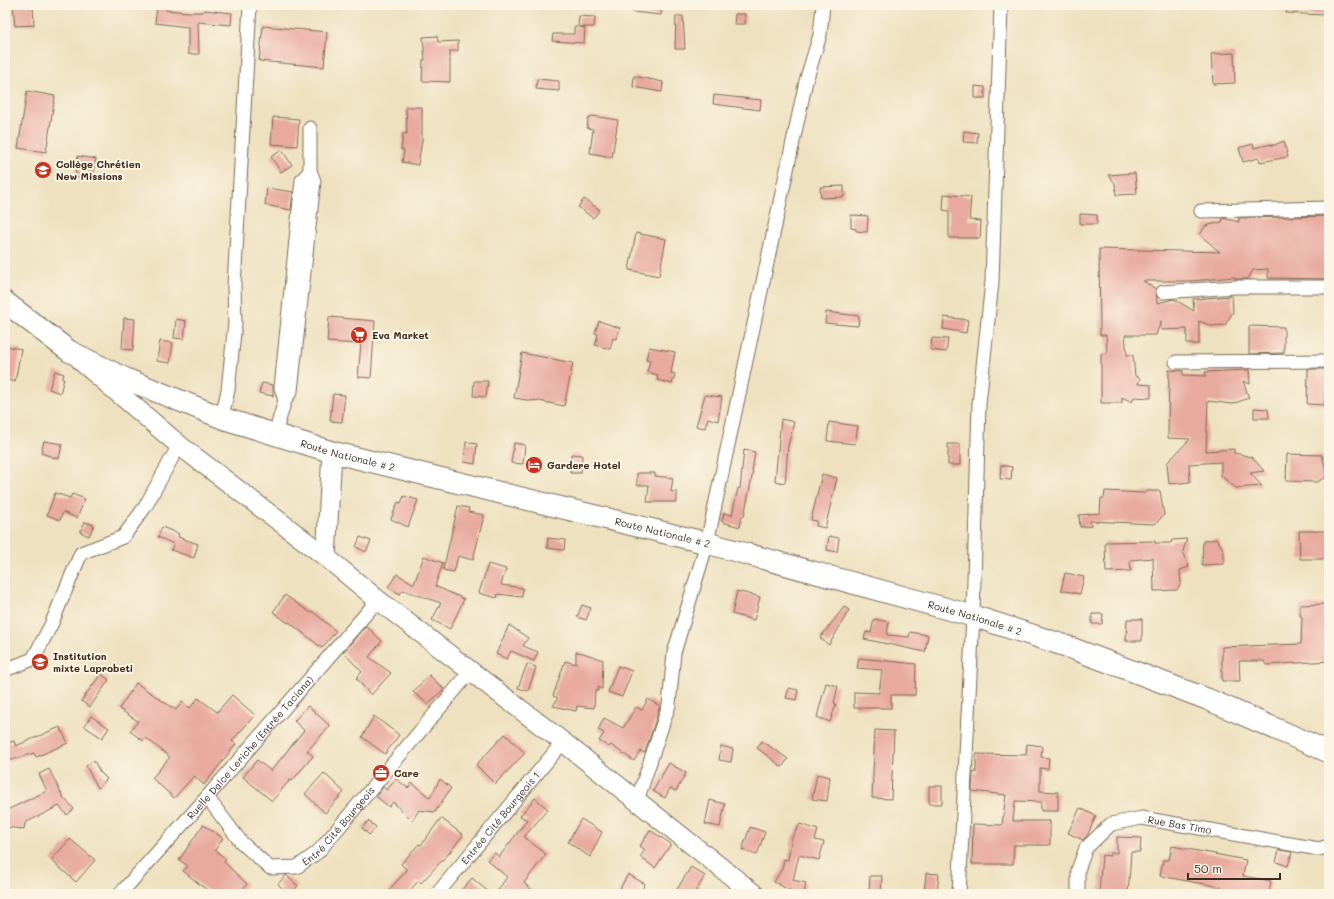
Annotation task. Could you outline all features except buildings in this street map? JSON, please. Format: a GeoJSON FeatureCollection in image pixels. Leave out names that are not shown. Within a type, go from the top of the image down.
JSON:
{"type":"FeatureCollection","features":[{"type":"Feature","properties":{"kind":"main road","name":"Route Nationale # 2"},"geometry":{"type":"LineString","coordinates":[[5,302],[69,351],[126,379],[225,419],[332,452],[707,543],[973,616],[1062,645],[1207,699],[1329,752]]}},
{"type":"Feature","properties":{"kind":"main road"},"geometry":{"type":"LineString","coordinates":[[69,351],[179,445],[326,556],[378,600],[563,742],[754,894]]}},
{"type":"Feature","properties":{"kind":"main road"},"geometry":{"type":"LineString","coordinates":[[326,556],[332,452]]}},
{"type":"Feature","properties":{"kind":"street"},"geometry":{"type":"LineString","coordinates":[[225,419],[223,412],[228,390],[235,323],[234,286],[250,5]]}},
{"type":"Feature","properties":{"kind":"street"},"geometry":{"type":"LineString","coordinates":[[637,801],[669,705],[671,672],[674,654],[707,543],[806,81],[820,35],[823,5]]}},
{"type":"Feature","properties":{"kind":"street"},"geometry":{"type":"LineString","coordinates":[[959,894],[973,616],[979,404],[992,282],[1001,5]]}},
{"type":"Feature","properties":{"kind":"street"},"geometry":{"type":"LineString","coordinates":[[275,434],[285,400],[281,388],[302,180],[310,171],[310,128]]}},
{"type":"Feature","properties":{"kind":"street"},"geometry":{"type":"LineString","coordinates":[[1201,211],[1329,208]]}},
{"type":"Feature","properties":{"kind":"street"},"geometry":{"type":"LineString","coordinates":[[1163,292],[1235,287],[1329,287]]}},
{"type":"Feature","properties":{"kind":"street"},"geometry":{"type":"LineString","coordinates":[[1176,362],[1329,361]]}},
{"type":"Feature","properties":{"kind":"street"},"geometry":{"type":"LineString","coordinates":[[5,670],[33,659],[51,626],[82,553],[123,537],[145,507],[179,445]]}},
{"type":"Feature","properties":{"kind":"street","name":"Ruelle Dalce Leriche (Entrée Taciana)"},"geometry":{"type":"LineString","coordinates":[[120,894],[207,797],[378,600]]}},
{"type":"Feature","properties":{"kind":"street","name":"Entré Cité Bourgeois"},"geometry":{"type":"LineString","coordinates":[[207,797],[241,842],[270,868],[297,867],[318,852],[471,671]]}},
{"type":"Feature","properties":{"kind":"street","name":"Entrée Cité Bourgeois 1"},"geometry":{"type":"LineString","coordinates":[[437,894],[563,742]]}},
{"type":"Feature","properties":{"kind":"street","name":"Rue Bas Timo"},"geometry":{"type":"LineString","coordinates":[[1078,894],[1078,870],[1086,848],[1111,824],[1118,822],[1142,818],[1319,849],[1329,846]]}},
{"type":"Feature","properties":{"kind":"place","name":"Collège Chrétien New Missions"},"geometry":{"type":"Point","coordinates":[43,170]}},
{"type":"Feature","properties":{"kind":"place","name":"Eva Market"},"geometry":{"type":"Point","coordinates":[359,335]}},
{"type":"Feature","properties":{"kind":"place","name":"Gardere Hotel"},"geometry":{"type":"Point","coordinates":[534,465]}},
{"type":"Feature","properties":{"kind":"place","name":"Institution mixte Laprobeti"},"geometry":{"type":"Point","coordinates":[40,662]}},
{"type":"Feature","properties":{"kind":"place","name":"Care"},"geometry":{"type":"Point","coordinates":[381,773]}}]}
